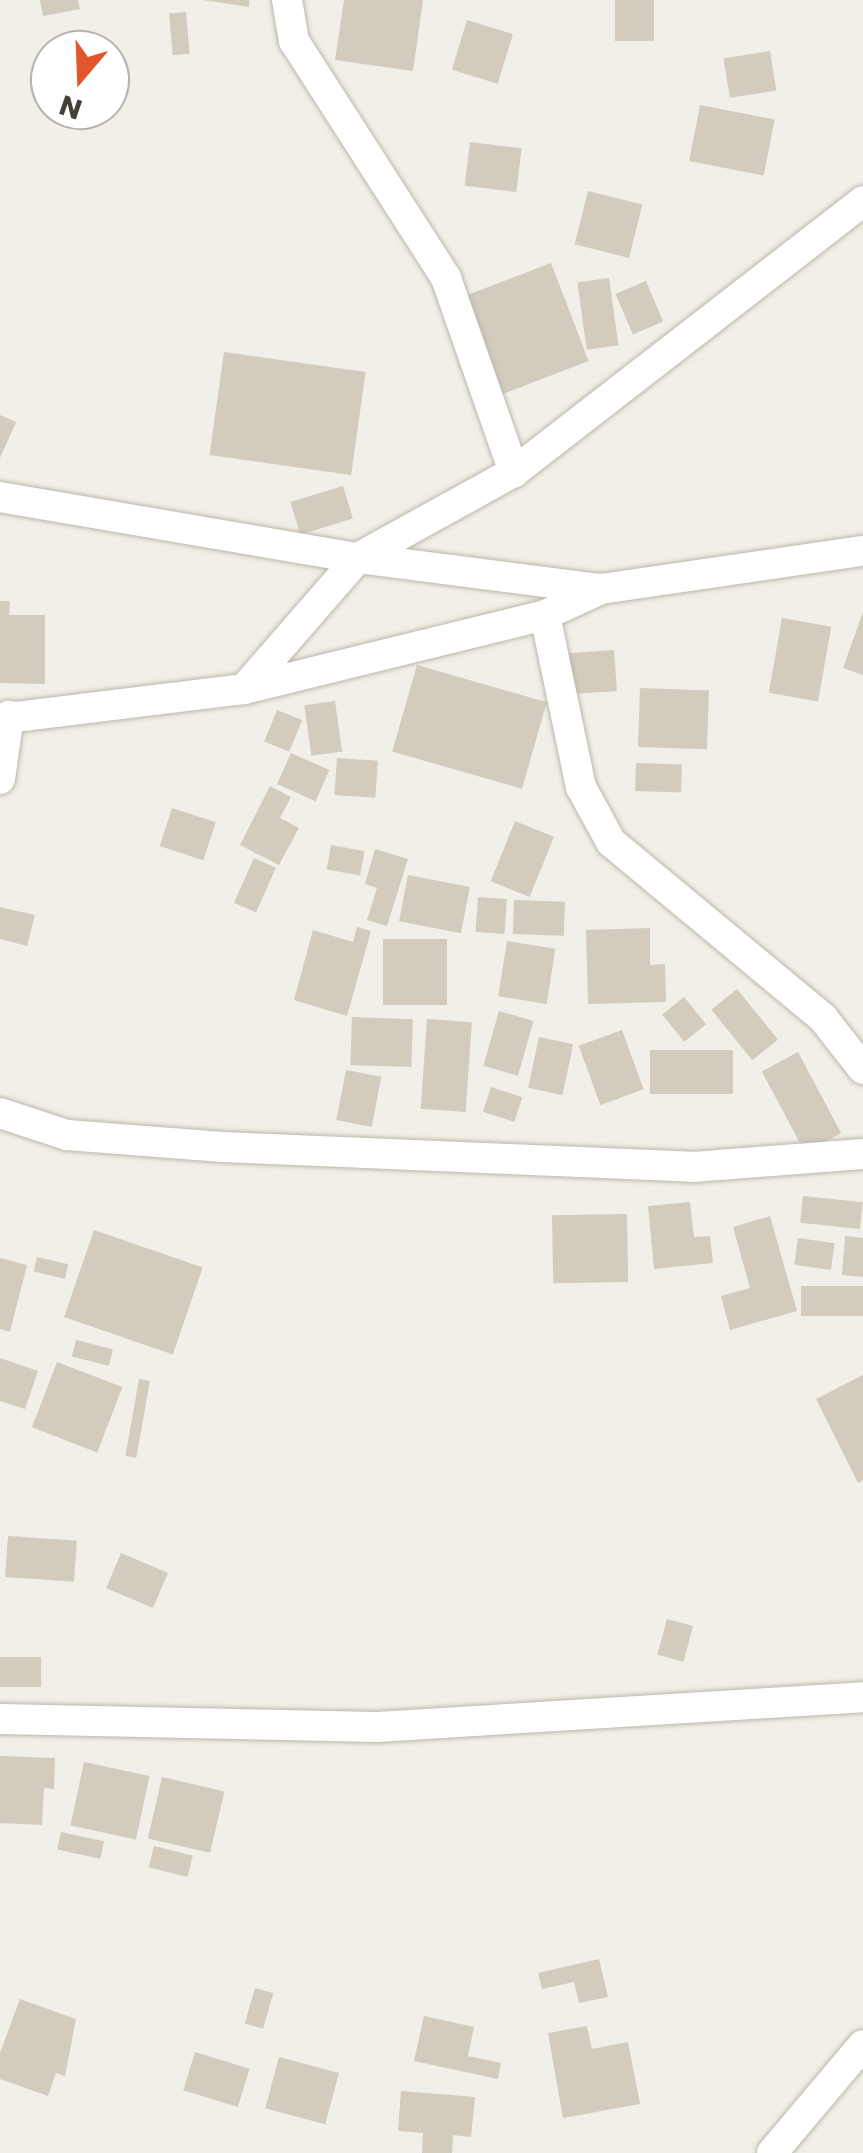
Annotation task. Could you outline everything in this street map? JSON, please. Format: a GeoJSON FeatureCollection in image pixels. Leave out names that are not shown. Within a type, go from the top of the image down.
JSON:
{"type":"FeatureCollection","features":[{"type":"Feature","properties":{"kind":"street"},"geometry":{"type":"LineString","coordinates":[[287,0],[294,41],[446,278],[514,472]]}},
{"type":"Feature","properties":{"kind":"street"},"geometry":{"type":"LineString","coordinates":[[244,688],[358,558],[514,472],[863,201]]}},
{"type":"Feature","properties":{"kind":"street"},"geometry":{"type":"LineString","coordinates":[[0,497],[358,558],[601,589],[863,551]]}},
{"type":"Feature","properties":{"kind":"street"},"geometry":{"type":"LineString","coordinates":[[0,779],[5,718],[244,688],[546,615],[601,589]]}},
{"type":"Feature","properties":{"kind":"street"},"geometry":{"type":"LineString","coordinates":[[546,615],[581,787],[611,842],[823,1018],[863,1069]]}},
{"type":"Feature","properties":{"kind":"street"},"geometry":{"type":"LineString","coordinates":[[0,1112],[67,1135],[242,1148],[693,1166],[863,1154]]}},
{"type":"Feature","properties":{"kind":"street"},"geometry":{"type":"LineString","coordinates":[[0,1719],[378,1727],[863,1697]]}},
{"type":"Feature","properties":{"kind":"street"},"geometry":{"type":"LineString","coordinates":[[772,2153],[863,2045]]}},
{"type":"Feature","properties":{"kind":"building"},"geometry":{"type":"Polygon","coordinates":[[[40,0],[78,0],[80,9],[43,16],[40,0]]]}},
{"type":"Feature","properties":{"kind":"building"},"geometry":{"type":"Polygon","coordinates":[[[203,0],[249,0],[249,7],[203,0]]]}},
{"type":"Feature","properties":{"kind":"building"},"geometry":{"type":"Polygon","coordinates":[[[344,0],[423,0],[413,71],[335,60],[344,0]]]}},
{"type":"Feature","properties":{"kind":"building"},"geometry":{"type":"Polygon","coordinates":[[[615,0],[654,0],[654,41],[615,41],[615,0]]]}},
{"type":"Feature","properties":{"kind":"building"},"geometry":{"type":"Polygon","coordinates":[[[186,12],[190,54],[173,55],[169,13],[186,12]]]}},
{"type":"Feature","properties":{"kind":"building"},"geometry":{"type":"Polygon","coordinates":[[[467,20],[513,34],[498,84],[452,70],[467,20]]]}},
{"type":"Feature","properties":{"kind":"building"},"geometry":{"type":"Polygon","coordinates":[[[770,51],[776,91],[730,98],[724,58],[770,51]]]}},
{"type":"Feature","properties":{"kind":"building"},"geometry":{"type":"Polygon","coordinates":[[[700,105],[775,120],[764,175],[689,161],[700,105]]]}},
{"type":"Feature","properties":{"kind":"building"},"geometry":{"type":"Polygon","coordinates":[[[470,142],[522,148],[516,192],[465,186],[470,142]]]}},
{"type":"Feature","properties":{"kind":"building"},"geometry":{"type":"Polygon","coordinates":[[[588,191],[642,205],[629,258],[575,244],[588,191]]]}},
{"type":"Feature","properties":{"kind":"building"},"geometry":{"type":"Polygon","coordinates":[[[551,263],[589,361],[502,394],[464,296],[551,263]]]}},
{"type":"Feature","properties":{"kind":"building"},"geometry":{"type":"Polygon","coordinates":[[[609,278],[618,345],[587,350],[577,282],[609,278]]]}},
{"type":"Feature","properties":{"kind":"building"},"geometry":{"type":"Polygon","coordinates":[[[646,281],[663,322],[633,334],[616,294],[646,281]]]}},
{"type":"Feature","properties":{"kind":"building"},"geometry":{"type":"Polygon","coordinates":[[[224,352],[366,372],[351,475],[210,455],[224,352]]]}},
{"type":"Feature","properties":{"kind":"building"},"geometry":{"type":"Polygon","coordinates":[[[0,415],[16,422],[0,458],[0,415]]]}},
{"type":"Feature","properties":{"kind":"building"},"geometry":{"type":"Polygon","coordinates":[[[343,486],[353,519],[300,535],[290,502],[343,486]]]}},
{"type":"Feature","properties":{"kind":"building"},"geometry":{"type":"Polygon","coordinates":[[[0,601],[10,601],[9,615],[45,615],[45,684],[0,683],[0,601]]]}},
{"type":"Feature","properties":{"kind":"building"},"geometry":{"type":"Polygon","coordinates":[[[863,612],[863,675],[843,668],[863,612]]]}},
{"type":"Feature","properties":{"kind":"building"},"geometry":{"type":"Polygon","coordinates":[[[782,618],[831,627],[818,702],[769,693],[782,618]]]}},
{"type":"Feature","properties":{"kind":"building"},"geometry":{"type":"Polygon","coordinates":[[[614,650],[617,691],[564,695],[561,654],[614,650]]]}},
{"type":"Feature","properties":{"kind":"building"},"geometry":{"type":"Polygon","coordinates":[[[417,665],[547,702],[522,789],[392,752],[417,665]]]}},
{"type":"Feature","properties":{"kind":"building"},"geometry":{"type":"Polygon","coordinates":[[[640,688],[709,690],[707,749],[638,747],[640,688]]]}},
{"type":"Feature","properties":{"kind":"building"},"geometry":{"type":"Polygon","coordinates":[[[335,701],[342,752],[311,756],[304,705],[335,701]]]}},
{"type":"Feature","properties":{"kind":"building"},"geometry":{"type":"Polygon","coordinates":[[[277,710],[302,720],[289,752],[264,742],[277,710]]]}},
{"type":"Feature","properties":{"kind":"building"},"geometry":{"type":"Polygon","coordinates":[[[291,753],[329,770],[316,801],[277,784],[291,753]]]}},
{"type":"Feature","properties":{"kind":"building"},"geometry":{"type":"Polygon","coordinates":[[[337,758],[378,761],[375,798],[334,795],[337,758]]]}},
{"type":"Feature","properties":{"kind":"building"},"geometry":{"type":"Polygon","coordinates":[[[636,763],[682,765],[681,793],[635,791],[636,763]]]}},
{"type":"Feature","properties":{"kind":"building"},"geometry":{"type":"Polygon","coordinates":[[[270,786],[291,797],[280,818],[299,828],[279,865],[240,845],[270,786]]]}},
{"type":"Feature","properties":{"kind":"building"},"geometry":{"type":"Polygon","coordinates":[[[172,808],[216,822],[203,860],[160,846],[172,808]]]}},
{"type":"Feature","properties":{"kind":"building"},"geometry":{"type":"Polygon","coordinates":[[[515,821],[554,837],[530,897],[491,881],[515,821]]]}},
{"type":"Feature","properties":{"kind":"building"},"geometry":{"type":"Polygon","coordinates":[[[331,845],[364,851],[360,876],[327,870],[331,845]]]}},
{"type":"Feature","properties":{"kind":"building"},"geometry":{"type":"Polygon","coordinates":[[[375,849],[408,859],[387,926],[367,920],[377,888],[365,884],[375,849]]]}},
{"type":"Feature","properties":{"kind":"building"},"geometry":{"type":"Polygon","coordinates":[[[254,858],[276,868],[256,913],[234,903],[254,858]]]}},
{"type":"Feature","properties":{"kind":"building"},"geometry":{"type":"Polygon","coordinates":[[[408,875],[470,887],[461,933],[399,921],[408,875]]]}},
{"type":"Feature","properties":{"kind":"building"},"geometry":{"type":"Polygon","coordinates":[[[478,897],[507,899],[504,934],[476,932],[478,897]]]}},
{"type":"Feature","properties":{"kind":"building"},"geometry":{"type":"Polygon","coordinates":[[[514,900],[565,902],[564,936],[513,934],[514,900]]]}},
{"type":"Feature","properties":{"kind":"building"},"geometry":{"type":"Polygon","coordinates":[[[0,907],[35,915],[27,946],[0,939],[0,907]]]}},
{"type":"Feature","properties":{"kind":"building"},"geometry":{"type":"Polygon","coordinates":[[[357,927],[371,931],[347,1016],[294,1000],[313,930],[353,942],[357,927]]]}},
{"type":"Feature","properties":{"kind":"building"},"geometry":{"type":"Polygon","coordinates":[[[650,928],[650,965],[665,964],[666,1002],[588,1004],[586,930],[650,928]]]}},
{"type":"Feature","properties":{"kind":"building"},"geometry":{"type":"Polygon","coordinates":[[[383,939],[447,939],[447,1005],[383,1005],[383,939]]]}},
{"type":"Feature","properties":{"kind":"building"},"geometry":{"type":"Polygon","coordinates":[[[507,941],[555,949],[547,1004],[498,996],[507,941]]]}},
{"type":"Feature","properties":{"kind":"building"},"geometry":{"type":"Polygon","coordinates":[[[737,989],[778,1040],[752,1060],[711,1010],[737,989]]]}},
{"type":"Feature","properties":{"kind":"building"},"geometry":{"type":"Polygon","coordinates":[[[684,997],[706,1024],[684,1042],[662,1015],[684,997]]]}},
{"type":"Feature","properties":{"kind":"building"},"geometry":{"type":"Polygon","coordinates":[[[499,1011],[534,1021],[518,1076],[483,1066],[499,1011]]]}},
{"type":"Feature","properties":{"kind":"building"},"geometry":{"type":"Polygon","coordinates":[[[352,1017],[413,1019],[411,1067],[350,1065],[352,1017]]]}},
{"type":"Feature","properties":{"kind":"building"},"geometry":{"type":"Polygon","coordinates":[[[427,1019],[472,1022],[466,1112],[421,1109],[427,1019]]]}},
{"type":"Feature","properties":{"kind":"building"},"geometry":{"type":"Polygon","coordinates":[[[622,1030],[644,1089],[600,1105],[579,1046],[622,1030]]]}},
{"type":"Feature","properties":{"kind":"building"},"geometry":{"type":"Polygon","coordinates":[[[539,1037],[573,1044],[562,1095],[528,1088],[539,1037]]]}},
{"type":"Feature","properties":{"kind":"building"},"geometry":{"type":"Polygon","coordinates":[[[650,1050],[733,1050],[733,1094],[650,1094],[650,1050]]]}},
{"type":"Feature","properties":{"kind":"building"},"geometry":{"type":"Polygon","coordinates":[[[798,1052],[841,1133],[805,1152],[762,1071],[798,1052]]]}},
{"type":"Feature","properties":{"kind":"building"},"geometry":{"type":"Polygon","coordinates":[[[346,1070],[381,1077],[372,1127],[336,1120],[346,1070]]]}},
{"type":"Feature","properties":{"kind":"building"},"geometry":{"type":"Polygon","coordinates":[[[491,1087],[522,1097],[514,1122],[483,1112],[491,1087]]]}},
{"type":"Feature","properties":{"kind":"building"},"geometry":{"type":"Polygon","coordinates":[[[803,1196],[863,1202],[860,1229],[800,1223],[803,1196]]]}},
{"type":"Feature","properties":{"kind":"building"},"geometry":{"type":"Polygon","coordinates":[[[690,1202],[694,1237],[710,1236],[713,1263],[654,1269],[648,1206],[690,1202]]]}},
{"type":"Feature","properties":{"kind":"building"},"geometry":{"type":"Polygon","coordinates":[[[627,1214],[628,1282],[553,1283],[552,1215],[627,1214]]]}},
{"type":"Feature","properties":{"kind":"building"},"geometry":{"type":"Polygon","coordinates":[[[770,1216],[797,1311],[730,1330],[721,1296],[750,1288],[733,1227],[770,1216]]]}},
{"type":"Feature","properties":{"kind":"building"},"geometry":{"type":"Polygon","coordinates":[[[94,1230],[203,1267],[173,1354],[64,1317],[94,1230]]]}},
{"type":"Feature","properties":{"kind":"building"},"geometry":{"type":"Polygon","coordinates":[[[845,1236],[863,1238],[863,1277],[842,1275],[845,1236]]]}},
{"type":"Feature","properties":{"kind":"building"},"geometry":{"type":"Polygon","coordinates":[[[798,1238],[835,1243],[831,1270],[794,1265],[798,1238]]]}},
{"type":"Feature","properties":{"kind":"building"},"geometry":{"type":"Polygon","coordinates":[[[37,1257],[68,1264],[65,1279],[34,1272],[37,1257]]]}},
{"type":"Feature","properties":{"kind":"building"},"geometry":{"type":"Polygon","coordinates":[[[0,1258],[27,1265],[10,1332],[0,1329],[0,1258]]]}},
{"type":"Feature","properties":{"kind":"building"},"geometry":{"type":"Polygon","coordinates":[[[801,1286],[863,1286],[863,1316],[801,1316],[801,1286]]]}},
{"type":"Feature","properties":{"kind":"building"},"geometry":{"type":"Polygon","coordinates":[[[76,1340],[113,1349],[109,1366],[72,1356],[76,1340]]]}},
{"type":"Feature","properties":{"kind":"building"},"geometry":{"type":"Polygon","coordinates":[[[0,1358],[38,1371],[25,1409],[0,1401],[0,1358]]]}},
{"type":"Feature","properties":{"kind":"building"},"geometry":{"type":"Polygon","coordinates":[[[57,1362],[122,1387],[97,1452],[32,1427],[57,1362]]]}},
{"type":"Feature","properties":{"kind":"building"},"geometry":{"type":"Polygon","coordinates":[[[863,1375],[863,1480],[858,1483],[816,1399],[863,1375]]]}},
{"type":"Feature","properties":{"kind":"building"},"geometry":{"type":"Polygon","coordinates":[[[139,1379],[150,1381],[136,1458],[125,1456],[139,1379]]]}},
{"type":"Feature","properties":{"kind":"building"},"geometry":{"type":"Polygon","coordinates":[[[8,1536],[77,1541],[74,1582],[5,1577],[8,1536]]]}},
{"type":"Feature","properties":{"kind":"building"},"geometry":{"type":"Polygon","coordinates":[[[121,1553],[168,1573],[153,1608],[106,1588],[121,1553]]]}},
{"type":"Feature","properties":{"kind":"building"},"geometry":{"type":"Polygon","coordinates":[[[667,1619],[693,1626],[684,1662],[657,1655],[667,1619]]]}},
{"type":"Feature","properties":{"kind":"building"},"geometry":{"type":"Polygon","coordinates":[[[0,1657],[41,1657],[41,1687],[0,1687],[0,1657]]]}},
{"type":"Feature","properties":{"kind":"building"},"geometry":{"type":"Polygon","coordinates":[[[0,1756],[55,1758],[54,1789],[44,1788],[42,1825],[0,1823],[0,1756]]]}},
{"type":"Feature","properties":{"kind":"building"},"geometry":{"type":"Polygon","coordinates":[[[84,1762],[150,1776],[136,1840],[70,1826],[84,1762]]]}},
{"type":"Feature","properties":{"kind":"building"},"geometry":{"type":"Polygon","coordinates":[[[162,1777],[224,1791],[210,1853],[148,1838],[162,1777]]]}},
{"type":"Feature","properties":{"kind":"building"},"geometry":{"type":"Polygon","coordinates":[[[61,1832],[104,1841],[100,1859],[57,1850],[61,1832]]]}},
{"type":"Feature","properties":{"kind":"building"},"geometry":{"type":"Polygon","coordinates":[[[154,1846],[193,1856],[187,1877],[149,1867],[154,1846]]]}},
{"type":"Feature","properties":{"kind":"building"},"geometry":{"type":"Polygon","coordinates":[[[599,1959],[608,1997],[579,2003],[574,1982],[542,1989],[538,1973],[599,1959]]]}},
{"type":"Feature","properties":{"kind":"building"},"geometry":{"type":"Polygon","coordinates":[[[255,1988],[273,1993],[263,2029],[245,2024],[255,1988]]]}},
{"type":"Feature","properties":{"kind":"building"},"geometry":{"type":"Polygon","coordinates":[[[20,1999],[76,2019],[65,2076],[56,2073],[48,2096],[0,2079],[0,2053],[20,1999]]]}},
{"type":"Feature","properties":{"kind":"building"},"geometry":{"type":"Polygon","coordinates":[[[424,2016],[474,2027],[468,2056],[501,2063],[498,2079],[414,2061],[424,2016]]]}},
{"type":"Feature","properties":{"kind":"building"},"geometry":{"type":"Polygon","coordinates":[[[587,2026],[592,2049],[628,2042],[640,2104],[563,2118],[548,2033],[587,2026]]]}},
{"type":"Feature","properties":{"kind":"building"},"geometry":{"type":"Polygon","coordinates":[[[195,2052],[250,2069],[238,2107],[183,2090],[195,2052]]]}},
{"type":"Feature","properties":{"kind":"building"},"geometry":{"type":"Polygon","coordinates":[[[279,2057],[339,2073],[325,2124],[265,2108],[279,2057]]]}},
{"type":"Feature","properties":{"kind":"building"},"geometry":{"type":"Polygon","coordinates":[[[401,2091],[475,2097],[471,2137],[453,2135],[452,2153],[422,2153],[423,2133],[398,2131],[401,2091]]]}}]}
